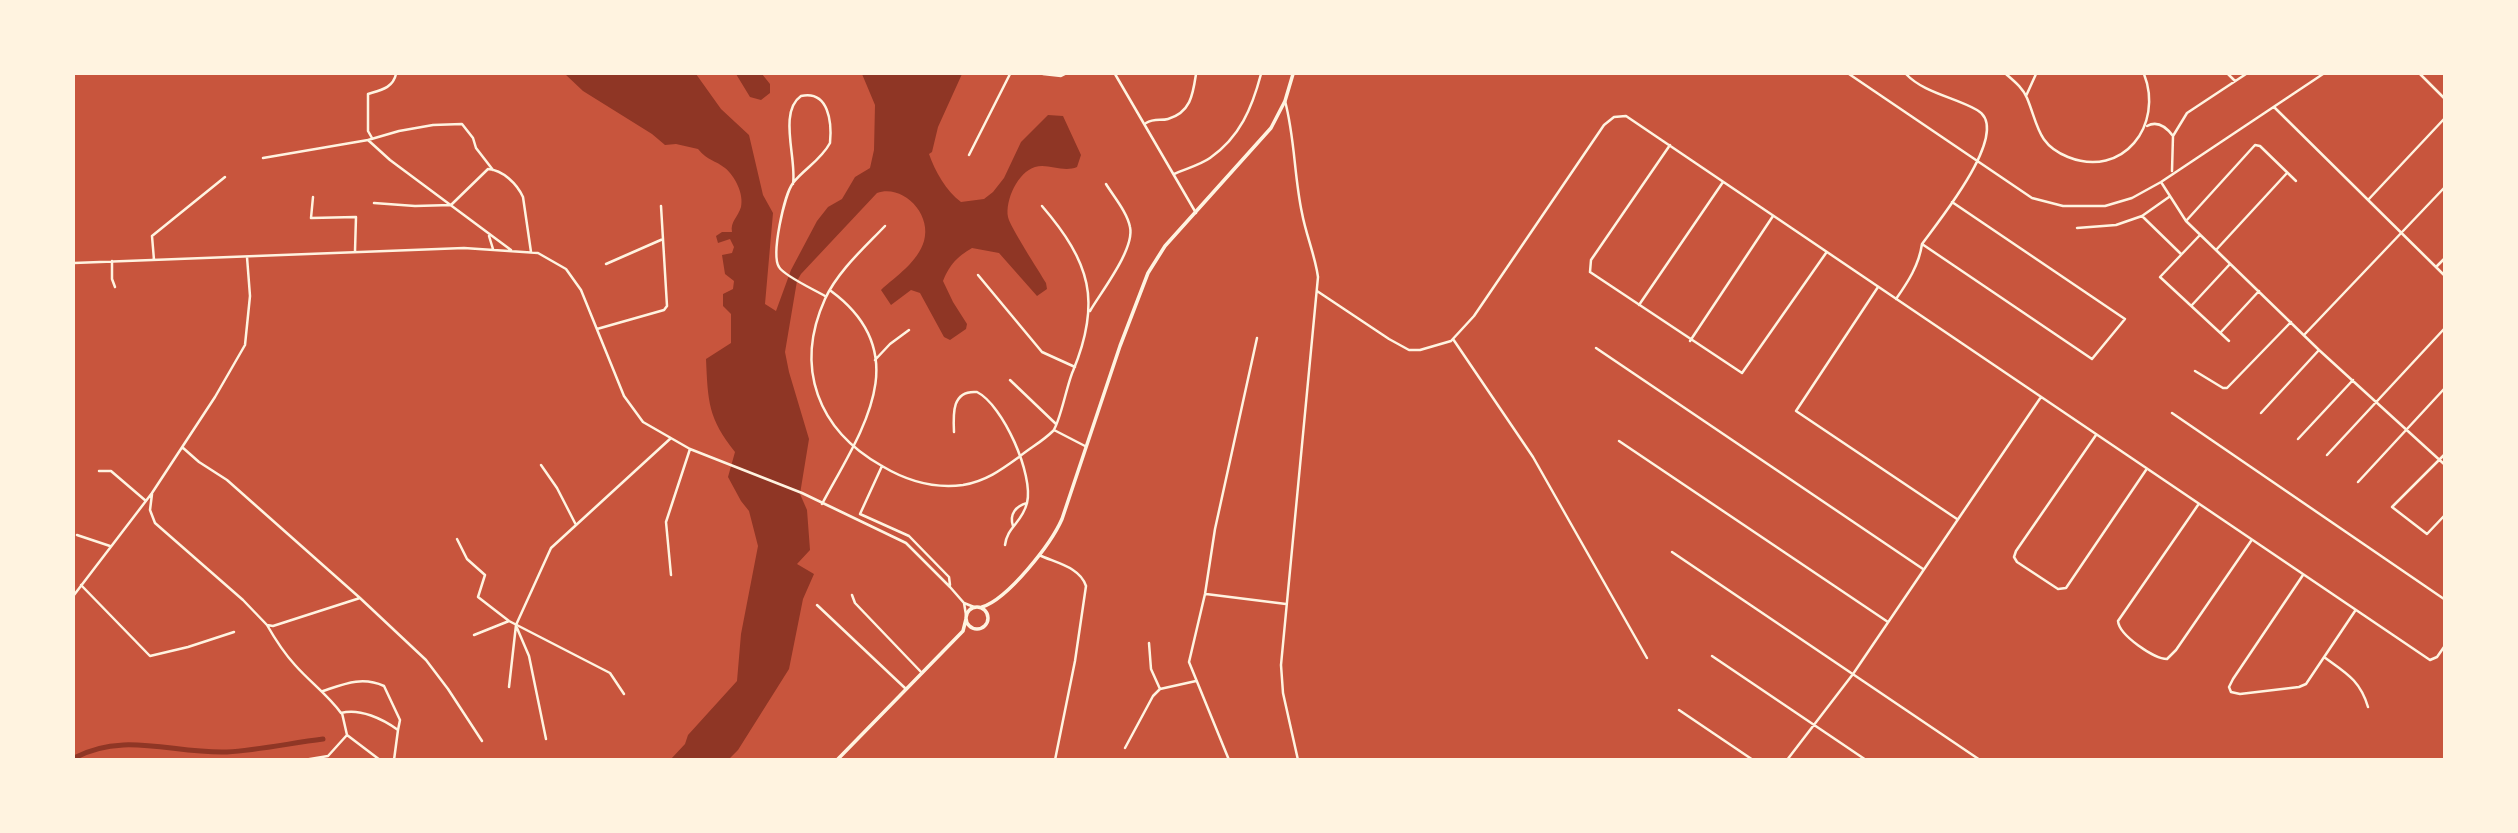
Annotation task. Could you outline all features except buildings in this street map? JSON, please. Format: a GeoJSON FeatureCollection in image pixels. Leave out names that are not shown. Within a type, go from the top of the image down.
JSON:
{"type":"FeatureCollection","features":[{"type":"Feature","properties":{"kind":"main road"},"geometry":{"type":"LineString","coordinates":[[836,760],[963,631],[984,626],[994,602],[1039,555],[1057,529],[1148,273],[1165,246],[1270,128],[1285,101],[1293,74]]}},
{"type":"Feature","properties":{"kind":"main road"},"geometry":{"type":"LineString","coordinates":[[963,631],[966,617],[974,607],[994,602]]}},
{"type":"Feature","properties":{"kind":"main road"},"geometry":{"type":"LineString","coordinates":[[982,607],[988,615]]}},
{"type":"Feature","properties":{"kind":"main road"},"geometry":{"type":"LineString","coordinates":[[966,617],[969,625],[975,628]]}},
{"type":"Feature","properties":{"kind":"street"},"geometry":{"type":"LineString","coordinates":[[396,74],[394,82],[387,88],[368,94],[370,139],[390,160],[510,250]]}},
{"type":"Feature","properties":{"kind":"street"},"geometry":{"type":"LineString","coordinates":[[969,155],[1010,74]]}},
{"type":"Feature","properties":{"kind":"street"},"geometry":{"type":"LineString","coordinates":[[1043,74],[1065,74]]}},
{"type":"Feature","properties":{"kind":"street"},"geometry":{"type":"LineString","coordinates":[[1115,74],[1196,213]]}},
{"type":"Feature","properties":{"kind":"street"},"geometry":{"type":"LineString","coordinates":[[1145,124],[1151,120],[1167,119],[1179,114],[1193,99],[1196,74]]}},
{"type":"Feature","properties":{"kind":"street"},"geometry":{"type":"LineString","coordinates":[[1174,174],[1209,159],[1243,126],[1261,74]]}},
{"type":"Feature","properties":{"kind":"street"},"geometry":{"type":"LineString","coordinates":[[1849,74],[2032,198],[2063,206],[2105,206],[2132,198],[2161,182],[2323,74]]}},
{"type":"Feature","properties":{"kind":"street"},"geometry":{"type":"LineString","coordinates":[[1896,299],[1910,279],[1921,254],[1922,243],[1978,161],[1987,126],[1983,113],[1915,83],[1906,74]]}},
{"type":"Feature","properties":{"kind":"street"},"geometry":{"type":"LineString","coordinates":[[2006,74],[2026,96],[2034,122],[2043,138],[2058,152],[2078,161],[2102,160],[2121,153],[2151,124],[2160,125],[2173,136]]}},
{"type":"Feature","properties":{"kind":"street"},"geometry":{"type":"LineString","coordinates":[[2026,96],[2036,74]]}},
{"type":"Feature","properties":{"kind":"street"},"geometry":{"type":"LineString","coordinates":[[2144,74],[2151,103],[2146,127]]}},
{"type":"Feature","properties":{"kind":"street"},"geometry":{"type":"LineString","coordinates":[[2228,74],[2235,81]]}},
{"type":"Feature","properties":{"kind":"street"},"geometry":{"type":"LineString","coordinates":[[2172,173],[2173,136],[2187,113],[2246,74]]}},
{"type":"Feature","properties":{"kind":"street"},"geometry":{"type":"LineString","coordinates":[[2420,74],[2445,98]]}},
{"type":"Feature","properties":{"kind":"street"},"geometry":{"type":"LineString","coordinates":[[793,184],[789,121],[791,107],[801,96],[812,94],[819,97],[827,108],[830,144],[793,184],[784,202],[777,259],[781,270],[826,297]]}},
{"type":"Feature","properties":{"kind":"street"},"geometry":{"type":"LineString","coordinates":[[1285,101],[1302,213],[1316,260],[1317,291],[1281,665],[1283,693],[1298,760]]}},
{"type":"Feature","properties":{"kind":"street"},"geometry":{"type":"LineString","coordinates":[[2274,107],[2445,275]]}},
{"type":"Feature","properties":{"kind":"street"},"geometry":{"type":"LineString","coordinates":[[1317,291],[1409,350],[1441,345],[1453,339],[1475,316],[1608,120],[1626,116],[2430,660],[2445,648]]}},
{"type":"Feature","properties":{"kind":"street"},"geometry":{"type":"LineString","coordinates":[[2368,200],[2445,119]]}},
{"type":"Feature","properties":{"kind":"street"},"geometry":{"type":"LineString","coordinates":[[263,159],[433,125],[462,124],[493,170],[511,181],[522,193],[531,251]]}},
{"type":"Feature","properties":{"kind":"street"},"geometry":{"type":"LineString","coordinates":[[1670,145],[1591,260],[1590,272],[1690,341],[1742,373],[1826,253]]}},
{"type":"Feature","properties":{"kind":"street"},"geometry":{"type":"LineString","coordinates":[[2186,221],[2255,145],[2260,146],[2296,181]]}},
{"type":"Feature","properties":{"kind":"street"},"geometry":{"type":"LineString","coordinates":[[373,204],[451,205],[488,169],[493,170]]}},
{"type":"Feature","properties":{"kind":"street"},"geometry":{"type":"LineString","coordinates":[[2216,250],[2287,173]]}},
{"type":"Feature","properties":{"kind":"street"},"geometry":{"type":"LineString","coordinates":[[154,260],[152,236],[225,177]]}},
{"type":"Feature","properties":{"kind":"street"},"geometry":{"type":"LineString","coordinates":[[1639,305],[1723,182]]}},
{"type":"Feature","properties":{"kind":"street"},"geometry":{"type":"LineString","coordinates":[[2161,182],[2186,221],[2319,350],[2445,464]]}},
{"type":"Feature","properties":{"kind":"street"},"geometry":{"type":"LineString","coordinates":[[1090,311],[1130,241],[1131,233],[1126,218],[1106,184]]}},
{"type":"Feature","properties":{"kind":"street"},"geometry":{"type":"LineString","coordinates":[[2304,335],[2445,188]]}},
{"type":"Feature","properties":{"kind":"street"},"geometry":{"type":"LineString","coordinates":[[517,197],[522,193]]}},
{"type":"Feature","properties":{"kind":"street"},"geometry":{"type":"LineString","coordinates":[[313,197],[311,218],[356,217],[355,251]]}},
{"type":"Feature","properties":{"kind":"street"},"geometry":{"type":"LineString","coordinates":[[2077,228],[2116,225],[2142,216],[2169,197]]}},
{"type":"Feature","properties":{"kind":"street"},"geometry":{"type":"LineString","coordinates":[[1922,243],[2091,359],[2125,319],[1952,202]]}},
{"type":"Feature","properties":{"kind":"street"},"geometry":{"type":"LineString","coordinates":[[597,329],[666,309],[668,302],[662,206]]}},
{"type":"Feature","properties":{"kind":"street"},"geometry":{"type":"LineString","coordinates":[[885,226],[842,273],[826,297],[812,342],[811,370],[821,404],[852,447],[882,466],[923,484],[956,486],[990,477],[1006,468],[1054,430],[1086,334],[1090,311],[1085,276],[1059,226],[1042,206]]}},
{"type":"Feature","properties":{"kind":"street"},"geometry":{"type":"LineString","coordinates":[[1690,341],[1773,216]]}},
{"type":"Feature","properties":{"kind":"street"},"geometry":{"type":"LineString","coordinates":[[2142,216],[2181,254]]}},
{"type":"Feature","properties":{"kind":"street"},"geometry":{"type":"LineString","coordinates":[[489,234],[493,249]]}},
{"type":"Feature","properties":{"kind":"street"},"geometry":{"type":"LineString","coordinates":[[2200,234],[2160,277],[2229,341]]}},
{"type":"Feature","properties":{"kind":"street"},"geometry":{"type":"LineString","coordinates":[[606,264],[663,239]]}},
{"type":"Feature","properties":{"kind":"street"},"geometry":{"type":"LineString","coordinates":[[74,263],[355,251],[493,249],[531,251],[545,256],[566,269],[581,290],[624,396],[633,411],[647,425],[690,449],[802,493],[905,543],[919,554],[964,603],[974,607]]}},
{"type":"Feature","properties":{"kind":"street"},"geometry":{"type":"LineString","coordinates":[[74,595],[152,493],[245,345],[250,296],[247,257]]}},
{"type":"Feature","properties":{"kind":"street"},"geometry":{"type":"LineString","coordinates":[[2436,267],[2445,259]]}},
{"type":"Feature","properties":{"kind":"street"},"geometry":{"type":"LineString","coordinates":[[112,261],[115,287]]}},
{"type":"Feature","properties":{"kind":"street"},"geometry":{"type":"LineString","coordinates":[[2191,306],[2230,264]]}},
{"type":"Feature","properties":{"kind":"street"},"geometry":{"type":"LineString","coordinates":[[978,275],[1042,352],[1074,367]]}},
{"type":"Feature","properties":{"kind":"street"},"geometry":{"type":"LineString","coordinates":[[1878,287],[1796,411],[1958,520]]}},
{"type":"Feature","properties":{"kind":"street"},"geometry":{"type":"LineString","coordinates":[[822,504],[873,404],[876,379],[872,347],[863,324],[849,306],[830,290]]}},
{"type":"Feature","properties":{"kind":"street"},"geometry":{"type":"LineString","coordinates":[[2220,333],[2259,291]]}},
{"type":"Feature","properties":{"kind":"street"},"geometry":{"type":"LineString","coordinates":[[2195,372],[2227,388],[2291,322]]}},
{"type":"Feature","properties":{"kind":"street"},"geometry":{"type":"LineString","coordinates":[[2327,455],[2445,329]]}},
{"type":"Feature","properties":{"kind":"street"},"geometry":{"type":"LineString","coordinates":[[874,361],[890,344],[909,330]]}},
{"type":"Feature","properties":{"kind":"street"},"geometry":{"type":"LineString","coordinates":[[1229,760],[1189,662],[1257,338]]}},
{"type":"Feature","properties":{"kind":"street"},"geometry":{"type":"LineString","coordinates":[[1453,339],[1532,457],[1647,658]]}},
{"type":"Feature","properties":{"kind":"street"},"geometry":{"type":"LineString","coordinates":[[1597,348],[1923,569]]}},
{"type":"Feature","properties":{"kind":"street"},"geometry":{"type":"LineString","coordinates":[[2261,413],[2319,350]]}},
{"type":"Feature","properties":{"kind":"street"},"geometry":{"type":"LineString","coordinates":[[1010,380],[1056,424]]}},
{"type":"Feature","properties":{"kind":"street"},"geometry":{"type":"LineString","coordinates":[[2298,439],[2353,380]]}},
{"type":"Feature","properties":{"kind":"street"},"geometry":{"type":"LineString","coordinates":[[2358,482],[2445,390]]}},
{"type":"Feature","properties":{"kind":"street"},"geometry":{"type":"LineString","coordinates":[[954,432],[957,400],[964,393],[977,392],[983,394],[995,409],[1017,446],[1029,484],[1027,503],[1021,520],[1006,538],[1005,545]]}},
{"type":"Feature","properties":{"kind":"street"},"geometry":{"type":"LineString","coordinates":[[1787,760],[1853,674],[2041,397]]}},
{"type":"Feature","properties":{"kind":"street"},"geometry":{"type":"LineString","coordinates":[[2172,413],[2445,598]]}},
{"type":"Feature","properties":{"kind":"street"},"geometry":{"type":"LineString","coordinates":[[1054,430],[1085,446]]}},
{"type":"Feature","properties":{"kind":"street"},"geometry":{"type":"LineString","coordinates":[[2096,435],[2016,551],[2014,557],[2017,562],[2058,589],[2066,588],[2147,470]]}},
{"type":"Feature","properties":{"kind":"street"},"geometry":{"type":"LineString","coordinates":[[509,687],[516,625],[551,548],[671,438]]}},
{"type":"Feature","properties":{"kind":"street"},"geometry":{"type":"LineString","coordinates":[[1619,441],[1888,622]]}},
{"type":"Feature","properties":{"kind":"street"},"geometry":{"type":"LineString","coordinates":[[182,447],[227,480],[426,660],[448,688],[482,741]]}},
{"type":"Feature","properties":{"kind":"street"},"geometry":{"type":"LineString","coordinates":[[671,575],[666,522],[690,449]]}},
{"type":"Feature","properties":{"kind":"street"},"geometry":{"type":"LineString","coordinates":[[2445,455],[2392,507],[2427,534],[2445,516]]}},
{"type":"Feature","properties":{"kind":"street"},"geometry":{"type":"LineString","coordinates":[[541,465],[576,525]]}},
{"type":"Feature","properties":{"kind":"street"},"geometry":{"type":"LineString","coordinates":[[882,466],[860,514],[909,536],[949,578],[950,587]]}},
{"type":"Feature","properties":{"kind":"street"},"geometry":{"type":"LineString","coordinates":[[99,471],[111,471],[146,501]]}},
{"type":"Feature","properties":{"kind":"street"},"geometry":{"type":"LineString","coordinates":[[152,493],[150,510],[155,523],[243,600],[267,625],[295,666],[323,691],[341,713],[347,735],[380,760]]}},
{"type":"Feature","properties":{"kind":"street"},"geometry":{"type":"LineString","coordinates":[[1014,526],[1014,511],[1018,506],[1027,503]]}},
{"type":"Feature","properties":{"kind":"street"},"geometry":{"type":"LineString","coordinates":[[2198,505],[2118,621],[2121,632],[2157,658],[2167,659],[2176,650],[2251,541]]}},
{"type":"Feature","properties":{"kind":"street"},"geometry":{"type":"LineString","coordinates":[[862,523],[865,517]]}},
{"type":"Feature","properties":{"kind":"street"},"geometry":{"type":"LineString","coordinates":[[882,524],[882,532]]}},
{"type":"Feature","properties":{"kind":"street"},"geometry":{"type":"LineString","coordinates":[[893,537],[896,530]]}},
{"type":"Feature","properties":{"kind":"street"},"geometry":{"type":"LineString","coordinates":[[77,535],[110,546]]}},
{"type":"Feature","properties":{"kind":"street"},"geometry":{"type":"LineString","coordinates":[[905,543],[909,536]]}},
{"type":"Feature","properties":{"kind":"street"},"geometry":{"type":"LineString","coordinates":[[457,539],[467,559],[485,575],[478,597],[509,621],[610,673],[624,694]]}},
{"type":"Feature","properties":{"kind":"street"},"geometry":{"type":"LineString","coordinates":[[919,554],[924,549]]}},
{"type":"Feature","properties":{"kind":"street"},"geometry":{"type":"LineString","coordinates":[[1672,552],[1980,760]]}},
{"type":"Feature","properties":{"kind":"street"},"geometry":{"type":"LineString","coordinates":[[1039,555],[1076,572],[1083,578],[1086,586],[1075,661],[1055,760]]}},
{"type":"Feature","properties":{"kind":"street"},"geometry":{"type":"LineString","coordinates":[[2303,575],[2233,679],[2230,689],[2234,694],[2306,684],[2355,611]]}},
{"type":"Feature","properties":{"kind":"street"},"geometry":{"type":"LineString","coordinates":[[81,585],[150,656],[234,632]]}},
{"type":"Feature","properties":{"kind":"street"},"geometry":{"type":"LineString","coordinates":[[1205,594],[1286,604]]}},
{"type":"Feature","properties":{"kind":"street"},"geometry":{"type":"LineString","coordinates":[[852,595],[855,603],[922,673]]}},
{"type":"Feature","properties":{"kind":"street"},"geometry":{"type":"LineString","coordinates":[[267,625],[272,626],[360,598]]}},
{"type":"Feature","properties":{"kind":"street"},"geometry":{"type":"LineString","coordinates":[[964,603],[966,617]]}},
{"type":"Feature","properties":{"kind":"street"},"geometry":{"type":"LineString","coordinates":[[817,605],[906,689]]}},
{"type":"Feature","properties":{"kind":"street"},"geometry":{"type":"LineString","coordinates":[[474,635],[509,621]]}},
{"type":"Feature","properties":{"kind":"street"},"geometry":{"type":"LineString","coordinates":[[516,625],[529,656],[546,739]]}},
{"type":"Feature","properties":{"kind":"street"},"geometry":{"type":"LineString","coordinates":[[1149,643],[1151,669],[1160,689]]}},
{"type":"Feature","properties":{"kind":"street"},"geometry":{"type":"LineString","coordinates":[[1712,656],[1866,760]]}},
{"type":"Feature","properties":{"kind":"street"},"geometry":{"type":"LineString","coordinates":[[2324,657],[2356,681],[2368,706]]}},
{"type":"Feature","properties":{"kind":"street"},"geometry":{"type":"LineString","coordinates":[[323,691],[354,681],[372,680],[384,686],[400,720],[394,760]]}},
{"type":"Feature","properties":{"kind":"street"},"geometry":{"type":"LineString","coordinates":[[1125,748],[1153,696],[1160,689],[1196,681]]}},
{"type":"Feature","properties":{"kind":"street"},"geometry":{"type":"LineString","coordinates":[[1679,710],[1754,760]]}},
{"type":"Feature","properties":{"kind":"street"},"geometry":{"type":"LineString","coordinates":[[341,713],[349,711],[373,717],[386,721],[398,730]]}},
{"type":"Feature","properties":{"kind":"street"},"geometry":{"type":"LineString","coordinates":[[304,760],[326,758],[347,735]]}},
{"type":"Feature","properties":{"kind":"shaded area"},"geometry":{"type":"Polygon","coordinates":[[[565,74],[696,74],[721,109],[749,135],[763,195],[773,213],[765,304],[776,311],[791,270],[817,221],[828,207],[842,199],[855,177],[870,168],[874,150],[875,105],[862,74],[962,74],[929,154],[942,180],[961,202],[984,199],[993,192],[1004,178],[1021,142],[1048,115],[1063,116],[1081,155],[1077,167],[1072,169],[1040,166],[1029,170],[1018,181],[1011,195],[1008,217],[1047,289],[1037,296],[999,253],[972,248],[954,262],[943,281],[967,324],[966,329],[950,340],[944,337],[920,293],[911,290],[891,305],[881,290],[912,262],[924,241],[924,221],[920,212],[905,197],[896,193],[877,193],[801,274],[797,281],[785,352],[809,439],[800,494],[807,510],[810,550],[797,564],[814,574],[803,599],[789,669],[738,750],[729,759],[671,759],[685,744],[688,735],[737,681],[741,634],[758,546],[749,511],[728,477],[735,452],[714,419],[709,398],[706,359],[731,343],[731,314],[723,306],[723,294],[733,289],[734,281],[725,274],[722,255],[732,253],[734,247],[730,239],[718,243],[716,236],[722,232],[732,232],[733,222],[742,202],[740,191],[729,171],[698,149],[676,144],[665,145],[583,91],[565,74]]]}},
{"type":"Feature","properties":{"kind":"shaded area"},"geometry":{"type":"Polygon","coordinates":[[[736,74],[762,74],[770,84],[770,93],[761,100],[750,97],[736,74]]]}},
{"type":"Feature","properties":{"kind":"waterway"},"geometry":{"type":"LineString","coordinates":[[74,758],[111,746],[227,752],[323,739]]}}]}
